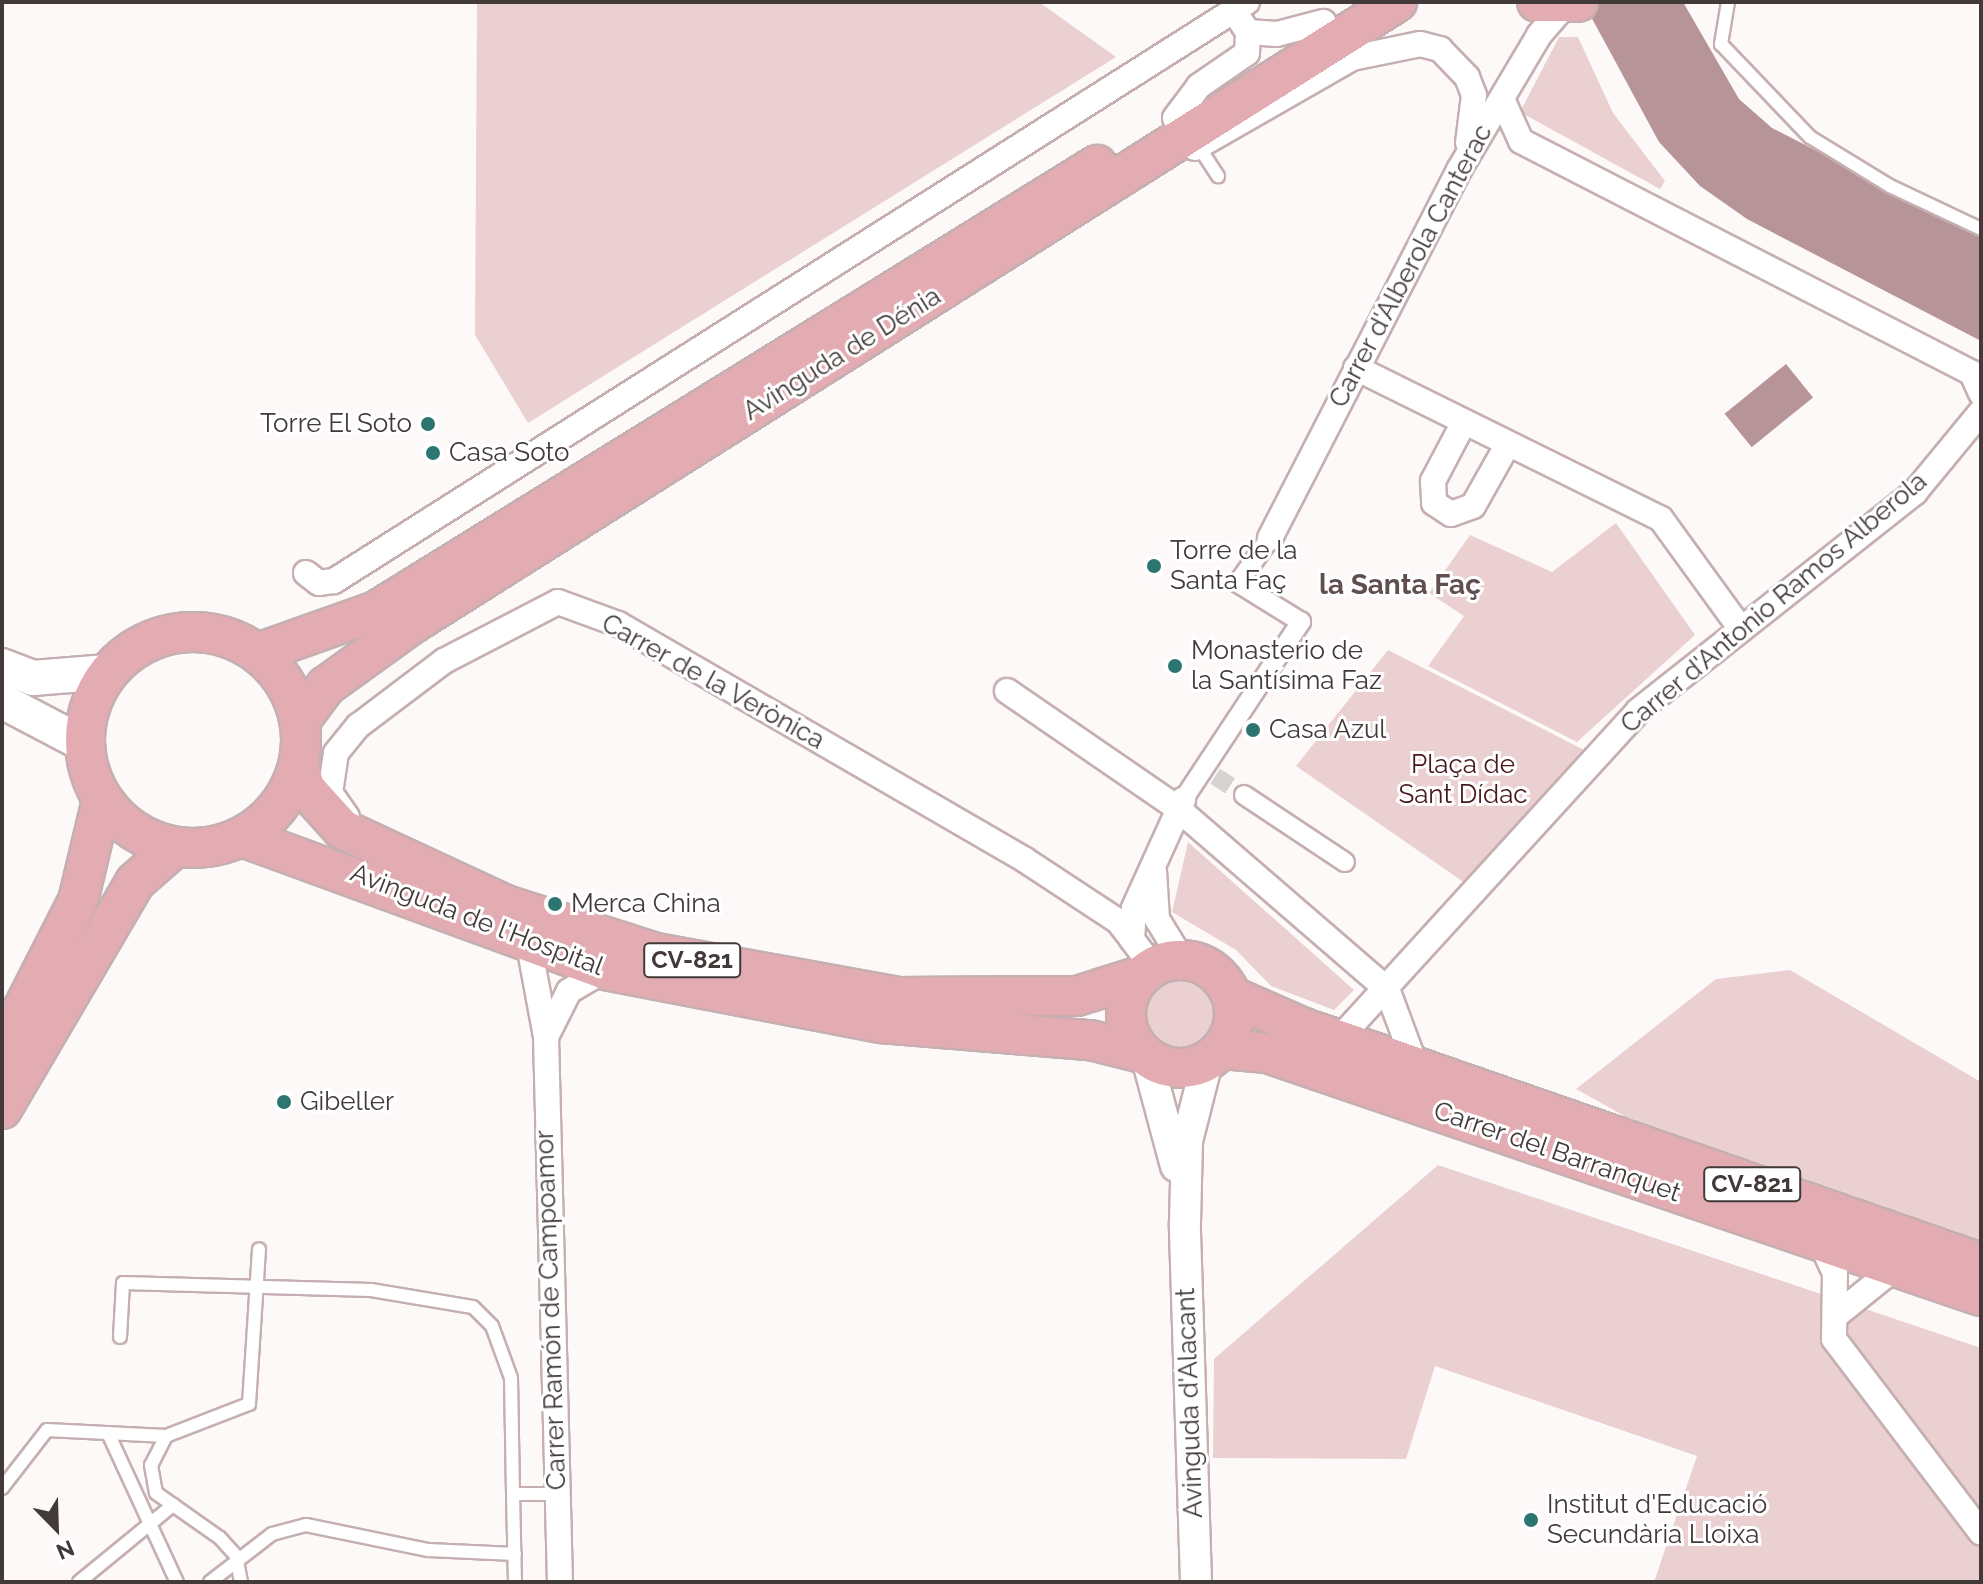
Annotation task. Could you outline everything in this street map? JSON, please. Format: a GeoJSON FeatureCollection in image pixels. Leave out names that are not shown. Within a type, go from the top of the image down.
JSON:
{"type":"FeatureCollection","features":[{"type":"Feature","properties":{"kind":"main road","name":"Avinguda de Dénia"},"geometry":{"type":"LineString","coordinates":[[300,721],[326,686],[412,624],[1158,159],[1397,2]]}},
{"type":"Feature","properties":{"kind":"main road","name":"Avinguda de Dénia"},"geometry":{"type":"LineString","coordinates":[[258,653],[376,611],[1175,118],[1337,12]]}},
{"type":"Feature","properties":{"kind":"main road","name":"CV-821"},"geometry":{"type":"LineString","coordinates":[[179,632],[207,632],[258,653],[290,690],[300,721],[299,765],[268,819],[242,837],[175,847],[134,832],[102,800],[84,744],[90,706],[108,672],[128,653],[179,632]]}},
{"type":"Feature","properties":{"kind":"main road"},"geometry":{"type":"LineString","coordinates":[[2,666],[33,678],[108,672]]}},
{"type":"Feature","properties":{"kind":"main road"},"geometry":{"type":"LineString","coordinates":[[2,701],[84,744]]}},
{"type":"Feature","properties":{"kind":"main road","name":"Avinguda de l'Hospital"},"geometry":{"type":"LineString","coordinates":[[299,765],[321,813],[362,839],[506,905],[626,943],[808,982],[897,997],[1077,996],[1151,960]]}},
{"type":"Feature","properties":{"kind":"main road"},"geometry":{"type":"LineString","coordinates":[[2,1050],[14,1013],[78,901],[102,800]]}},
{"type":"Feature","properties":{"kind":"main road","name":"Avinguda de l'Hospital"},"geometry":{"type":"LineString","coordinates":[[242,837],[324,862],[529,945],[605,970],[881,1023],[1090,1040],[1144,1056]]}},
{"type":"Feature","properties":{"kind":"main road"},"geometry":{"type":"LineString","coordinates":[[2,1109],[135,882],[175,847]]}},
{"type":"Feature","properties":{"kind":"main road","name":"CV-821"},"geometry":{"type":"LineString","coordinates":[[1151,960],[1216,971],[1233,997]]}},
{"type":"Feature","properties":{"kind":"main road"},"geometry":{"type":"LineString","coordinates":[[1144,1056],[1125,1014],[1151,960]]}},
{"type":"Feature","properties":{"kind":"main road"},"geometry":{"type":"LineString","coordinates":[[1215,1055],[1233,1029],[1233,997]]}},
{"type":"Feature","properties":{"kind":"main road","name":"Carrer del Barranquet"},"geometry":{"type":"LineString","coordinates":[[1233,997],[1338,1040],[1981,1263]]}},
{"type":"Feature","properties":{"kind":"main road","name":"Carrer del Barranquet"},"geometry":{"type":"LineString","coordinates":[[1215,1055],[1267,1053],[1981,1296]]}},
{"type":"Feature","properties":{"kind":"main road","name":"CV-821"},"geometry":{"type":"LineString","coordinates":[[1144,1056],[1175,1068],[1215,1055]]}},
{"type":"Feature","properties":{"kind":"street","name":"Carrer d'Alberola Canterac"},"geometry":{"type":"LineString","coordinates":[[1270,538],[1465,160],[1564,3]]}},
{"type":"Feature","properties":{"kind":"street"},"geometry":{"type":"LineString","coordinates":[[306,573],[319,583],[334,581],[1241,6],[1248,32],[1247,53],[1199,86],[1175,118]]}},
{"type":"Feature","properties":{"kind":"street"},"geometry":{"type":"LineString","coordinates":[[1248,32],[1277,34],[1337,12]]}},
{"type":"Feature","properties":{"kind":"street"},"geometry":{"type":"LineString","coordinates":[[1158,159],[1199,147],[1352,58],[1420,44],[1440,49],[1467,77],[1473,121],[1465,160]]}},
{"type":"Feature","properties":{"kind":"street"},"geometry":{"type":"LineString","coordinates":[[1502,99],[1521,141]]}},
{"type":"Feature","properties":{"kind":"street"},"geometry":{"type":"LineString","coordinates":[[1465,160],[1497,139],[1521,141],[1972,373],[1981,393]]}},
{"type":"Feature","properties":{"kind":"street"},"geometry":{"type":"LineString","coordinates":[[1356,368],[1661,519],[1741,629]]}},
{"type":"Feature","properties":{"kind":"street","name":"Carrer d'Antonio Ramos Alberola"},"geometry":{"type":"LineString","coordinates":[[1338,1040],[1638,711],[1915,492],[1981,412]]}},
{"type":"Feature","properties":{"kind":"street"},"geometry":{"type":"LineString","coordinates":[[1464,422],[1433,481],[1434,503],[1451,514],[1473,506],[1508,444]]}},
{"type":"Feature","properties":{"kind":"street"},"geometry":{"type":"LineString","coordinates":[[1151,960],[1134,908],[1154,869],[1180,804],[1301,622],[1238,583],[1270,538]]}},
{"type":"Feature","properties":{"kind":"street","name":"Carrer de la Verònica"},"geometry":{"type":"LineString","coordinates":[[362,839],[330,793],[336,753],[358,726],[444,661],[558,602],[618,624],[1025,860],[1118,921],[1151,960]]}},
{"type":"Feature","properties":{"kind":"street","name":"Carrer del Barranquet"},"geometry":{"type":"LineString","coordinates":[[1007,691],[1180,804],[1387,989],[1416,1067]]}},
{"type":"Feature","properties":{"kind":"street"},"geometry":{"type":"LineString","coordinates":[[1244,795],[1345,862]]}},
{"type":"Feature","properties":{"kind":"street"},"geometry":{"type":"LineString","coordinates":[[1151,960],[1157,919],[1154,869]]}},
{"type":"Feature","properties":{"kind":"street","name":"Carrer Ramón de Campoamor"},"geometry":{"type":"LineString","coordinates":[[529,945],[546,1037],[560,1582]]}},
{"type":"Feature","properties":{"kind":"street","name":"Carrer Ramón de Campoamor"},"geometry":{"type":"LineString","coordinates":[[546,1037],[569,991],[605,970]]}},
{"type":"Feature","properties":{"kind":"street","name":"Avinguda d'Alacant"},"geometry":{"type":"LineString","coordinates":[[1196,1582],[1185,1223],[1187,1141],[1215,1055]]}},
{"type":"Feature","properties":{"kind":"street","name":"Avinguda d'Alacant"},"geometry":{"type":"LineString","coordinates":[[1144,1056],[1169,1122],[1185,1223]]}},
{"type":"Feature","properties":{"kind":"street"},"geometry":{"type":"LineString","coordinates":[[1820,1241],[1835,1273],[1838,1314],[1834,1339],[1981,1533]]}},
{"type":"Feature","properties":{"kind":"street"},"geometry":{"type":"LineString","coordinates":[[1838,1314],[1896,1267]]}},
{"type":"Feature","properties":{"kind":"lane"},"geometry":{"type":"LineString","coordinates":[[1728,2],[1721,44],[1810,137],[1890,186],[1981,229]]}},
{"type":"Feature","properties":{"kind":"lane"},"geometry":{"type":"LineString","coordinates":[[1199,147],[1218,176]]}},
{"type":"Feature","properties":{"kind":"lane"},"geometry":{"type":"LineString","coordinates":[[2,1488],[47,1430],[166,1436],[249,1404],[259,1249]]}},
{"type":"Feature","properties":{"kind":"lane"},"geometry":{"type":"LineString","coordinates":[[120,1337],[123,1283],[430,1294],[473,1307],[492,1326],[511,1378],[515,1582]]}},
{"type":"Feature","properties":{"kind":"lane"},"geometry":{"type":"LineString","coordinates":[[108,1433],[177,1582]]}},
{"type":"Feature","properties":{"kind":"lane"},"geometry":{"type":"LineString","coordinates":[[166,1436],[153,1479],[173,1505],[237,1560],[241,1582]]}},
{"type":"Feature","properties":{"kind":"lane"},"geometry":{"type":"LineString","coordinates":[[513,1494],[557,1494]]}},
{"type":"Feature","properties":{"kind":"lane"},"geometry":{"type":"LineString","coordinates":[[79,1582],[173,1505]]}},
{"type":"Feature","properties":{"kind":"lane"},"geometry":{"type":"LineString","coordinates":[[210,1582],[272,1534],[306,1525],[428,1550],[515,1554]]}},
{"type":"Feature","properties":{"kind":"green space"},"geometry":{"type":"Polygon","coordinates":[[[477,2],[1039,2],[1116,57],[528,423],[475,335],[477,2]]]}},
{"type":"Feature","properties":{"kind":"green space"},"geometry":{"type":"Polygon","coordinates":[[[1559,37],[1578,37],[1613,113],[1665,181],[1660,189],[1520,112],[1559,37]]]}},
{"type":"Feature","properties":{"kind":"green space"},"geometry":{"type":"Polygon","coordinates":[[[1616,523],[1695,635],[1577,742],[1428,666],[1464,616],[1429,593],[1470,535],[1552,572],[1616,523]]]}},
{"type":"Feature","properties":{"kind":"green space","name":"Plaça de Sant Dídac"},"geometry":{"type":"Polygon","coordinates":[[[1388,650],[1594,755],[1475,890],[1296,766],[1388,650]]]}},
{"type":"Feature","properties":{"kind":"green space"},"geometry":{"type":"Polygon","coordinates":[[[1188,842],[1354,990],[1334,1010],[1271,986],[1236,950],[1172,912],[1188,842]]]}},
{"type":"Feature","properties":{"kind":"green space"},"geometry":{"type":"Polygon","coordinates":[[[1790,970],[1981,1082],[1981,1246],[1678,1146],[1576,1089],[1716,979],[1790,970]]]}},
{"type":"Feature","properties":{"kind":"green space"},"geometry":{"type":"Polygon","coordinates":[[[1178,981],[1203,991],[1213,1016],[1203,1041],[1178,1051],[1153,1041],[1143,1016],[1153,991],[1178,981]]]}},
{"type":"Feature","properties":{"kind":"green space"},"geometry":{"type":"Polygon","coordinates":[[[1438,1165],[1981,1348],[1981,1582],[1654,1582],[1697,1456],[1435,1366],[1406,1459],[1213,1458],[1214,1359],[1438,1165]]]}},
{"type":"Feature","properties":{"kind":"shaded area"},"geometry":{"type":"Polygon","coordinates":[[[1583,2],[1683,2],[1739,99],[1772,128],[1981,235],[1981,341],[1747,219],[1700,186],[1659,142],[1583,2]]]}},
{"type":"Feature","properties":{"kind":"shaded area"},"geometry":{"type":"Polygon","coordinates":[[[1786,364],[1813,397],[1752,447],[1725,414],[1786,364]]]}},
{"type":"Feature","properties":{"kind":"tunnel"},"geometry":{"type":"LineString","coordinates":[[1215,776],[1244,795]]}},
{"type":"Feature","properties":{"kind":"place","name":"Torre El Soto"},"geometry":{"type":"Point","coordinates":[428,424]}},
{"type":"Feature","properties":{"kind":"place","name":"Casa Soto"},"geometry":{"type":"Point","coordinates":[433,453]}},
{"type":"Feature","properties":{"kind":"place","name":"Torre de la Santa Faç"},"geometry":{"type":"Point","coordinates":[1154,566]}},
{"type":"Feature","properties":{"kind":"place","name":"Monasterio de la Santísima Faz"},"geometry":{"type":"Point","coordinates":[1175,666]}},
{"type":"Feature","properties":{"kind":"place","name":"Casa Azul"},"geometry":{"type":"Point","coordinates":[1253,730]}},
{"type":"Feature","properties":{"kind":"place","name":"Merca China"},"geometry":{"type":"Point","coordinates":[555,904]}},
{"type":"Feature","properties":{"kind":"place","name":"Gibeller"},"geometry":{"type":"Point","coordinates":[284,1102]}},
{"type":"Feature","properties":{"kind":"place","name":"Institut d'Educació Secundària Lloixa"},"geometry":{"type":"Point","coordinates":[1531,1520]}},
{"type":"Feature","properties":{"kind":"district","name":"la Santa Faç"},"geometry":{"type":"Point","coordinates":[1400,585]}}]}
